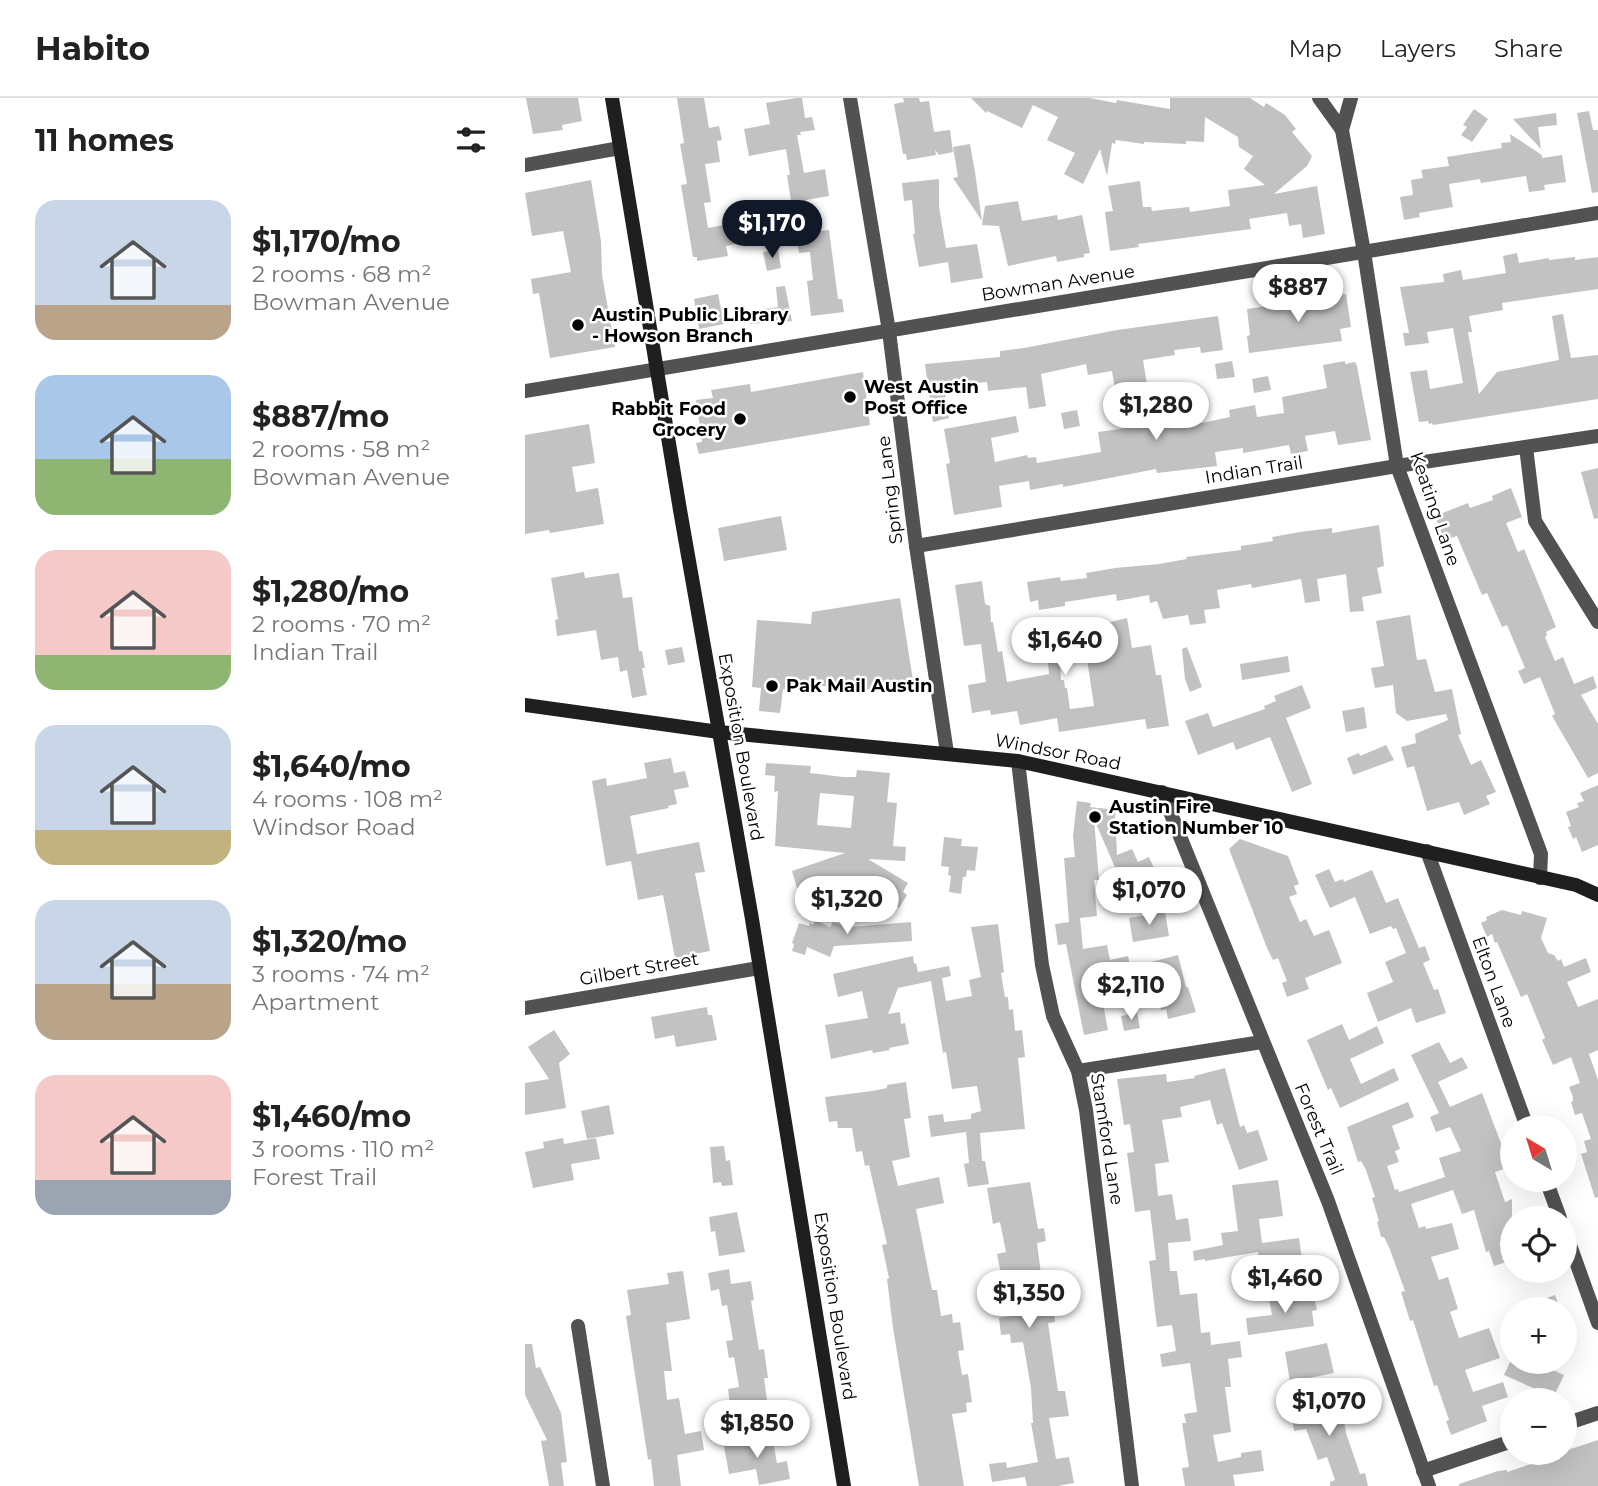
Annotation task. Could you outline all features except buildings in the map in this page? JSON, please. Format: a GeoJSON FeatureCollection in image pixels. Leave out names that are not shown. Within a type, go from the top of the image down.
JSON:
{"type":"FeatureCollection","features":[{"type":"Feature","properties":{"kind":"street","name":"Exposition Boulevard"},"geometry":{"type":"LineString","coordinates":[[612,98],[785,1115],[844,1486]]}},
{"type":"Feature","properties":{"kind":"street","name":"Spring Lane"},"geometry":{"type":"LineString","coordinates":[[850,98],[889,331],[916,546],[947,753]]}},
{"type":"Feature","properties":{"kind":"street"},"geometry":{"type":"LineString","coordinates":[[1318,98],[1342,130]]}},
{"type":"Feature","properties":{"kind":"street","name":"Keating Lane"},"geometry":{"type":"LineString","coordinates":[[1352,98],[1342,130],[1397,466],[1541,854],[1540,878]]}},
{"type":"Feature","properties":{"kind":"street"},"geometry":{"type":"LineString","coordinates":[[525,164],[620,148]]}},
{"type":"Feature","properties":{"kind":"street","name":"Bowman Avenue"},"geometry":{"type":"LineString","coordinates":[[525,391],[1598,213]]}},
{"type":"Feature","properties":{"kind":"street","name":"Indian Trail"},"geometry":{"type":"LineString","coordinates":[[916,546],[1397,466],[1598,436]]}},
{"type":"Feature","properties":{"kind":"street"},"geometry":{"type":"LineString","coordinates":[[1526,447],[1535,521],[1598,622]]}},
{"type":"Feature","properties":{"kind":"street","name":"Windsor Road"},"geometry":{"type":"LineString","coordinates":[[525,705],[719,732],[1019,761],[1576,885],[1598,895]]}},
{"type":"Feature","properties":{"kind":"street","name":"Stamford Lane"},"geometry":{"type":"LineString","coordinates":[[1019,761],[1042,965],[1053,1016],[1078,1070],[1086,1110],[1132,1486]]}},
{"type":"Feature","properties":{"kind":"street","name":"Forest Trail"},"geometry":{"type":"LineString","coordinates":[[1162,792],[1328,1201],[1429,1486]]}},
{"type":"Feature","properties":{"kind":"street","name":"Elton Lane"},"geometry":{"type":"LineString","coordinates":[[1426,851],[1523,1115]]}},
{"type":"Feature","properties":{"kind":"street","name":"Windsor Road"},"geometry":{"type":"LineString","coordinates":[[1576,885],[1598,884]]}},
{"type":"Feature","properties":{"kind":"street","name":"Gilbert Street"},"geometry":{"type":"LineString","coordinates":[[526,1004],[759,968]]}},
{"type":"Feature","properties":{"kind":"street"},"geometry":{"type":"LineString","coordinates":[[1078,1070],[1262,1042]]}},
{"type":"Feature","properties":{"kind":"street"},"geometry":{"type":"LineString","coordinates":[[1577,1264],[1598,1323]]}},
{"type":"Feature","properties":{"kind":"street"},"geometry":{"type":"LineString","coordinates":[[578,1326],[603,1486]]}},
{"type":"Feature","properties":{"kind":"street"},"geometry":{"type":"LineString","coordinates":[[1577,1420],[1598,1413]]}},
{"type":"Feature","properties":{"kind":"street"},"geometry":{"type":"LineString","coordinates":[[1423,1471],[1500,1445]]}},
{"type":"Feature","properties":{"kind":"place","name":"Austin Public Library - Howson Branch"},"geometry":{"type":"Point","coordinates":[578,325]}},
{"type":"Feature","properties":{"kind":"place","name":"West Austin Post Office"},"geometry":{"type":"Point","coordinates":[850,397]}},
{"type":"Feature","properties":{"kind":"place","name":"Rabbit Food Grocery"},"geometry":{"type":"Point","coordinates":[740,419]}},
{"type":"Feature","properties":{"kind":"place","name":"Pak Mail Austin"},"geometry":{"type":"Point","coordinates":[772,686]}},
{"type":"Feature","properties":{"kind":"place","name":"Austin Fire Station Number 10"},"geometry":{"type":"Point","coordinates":[1095,817]}}]}
